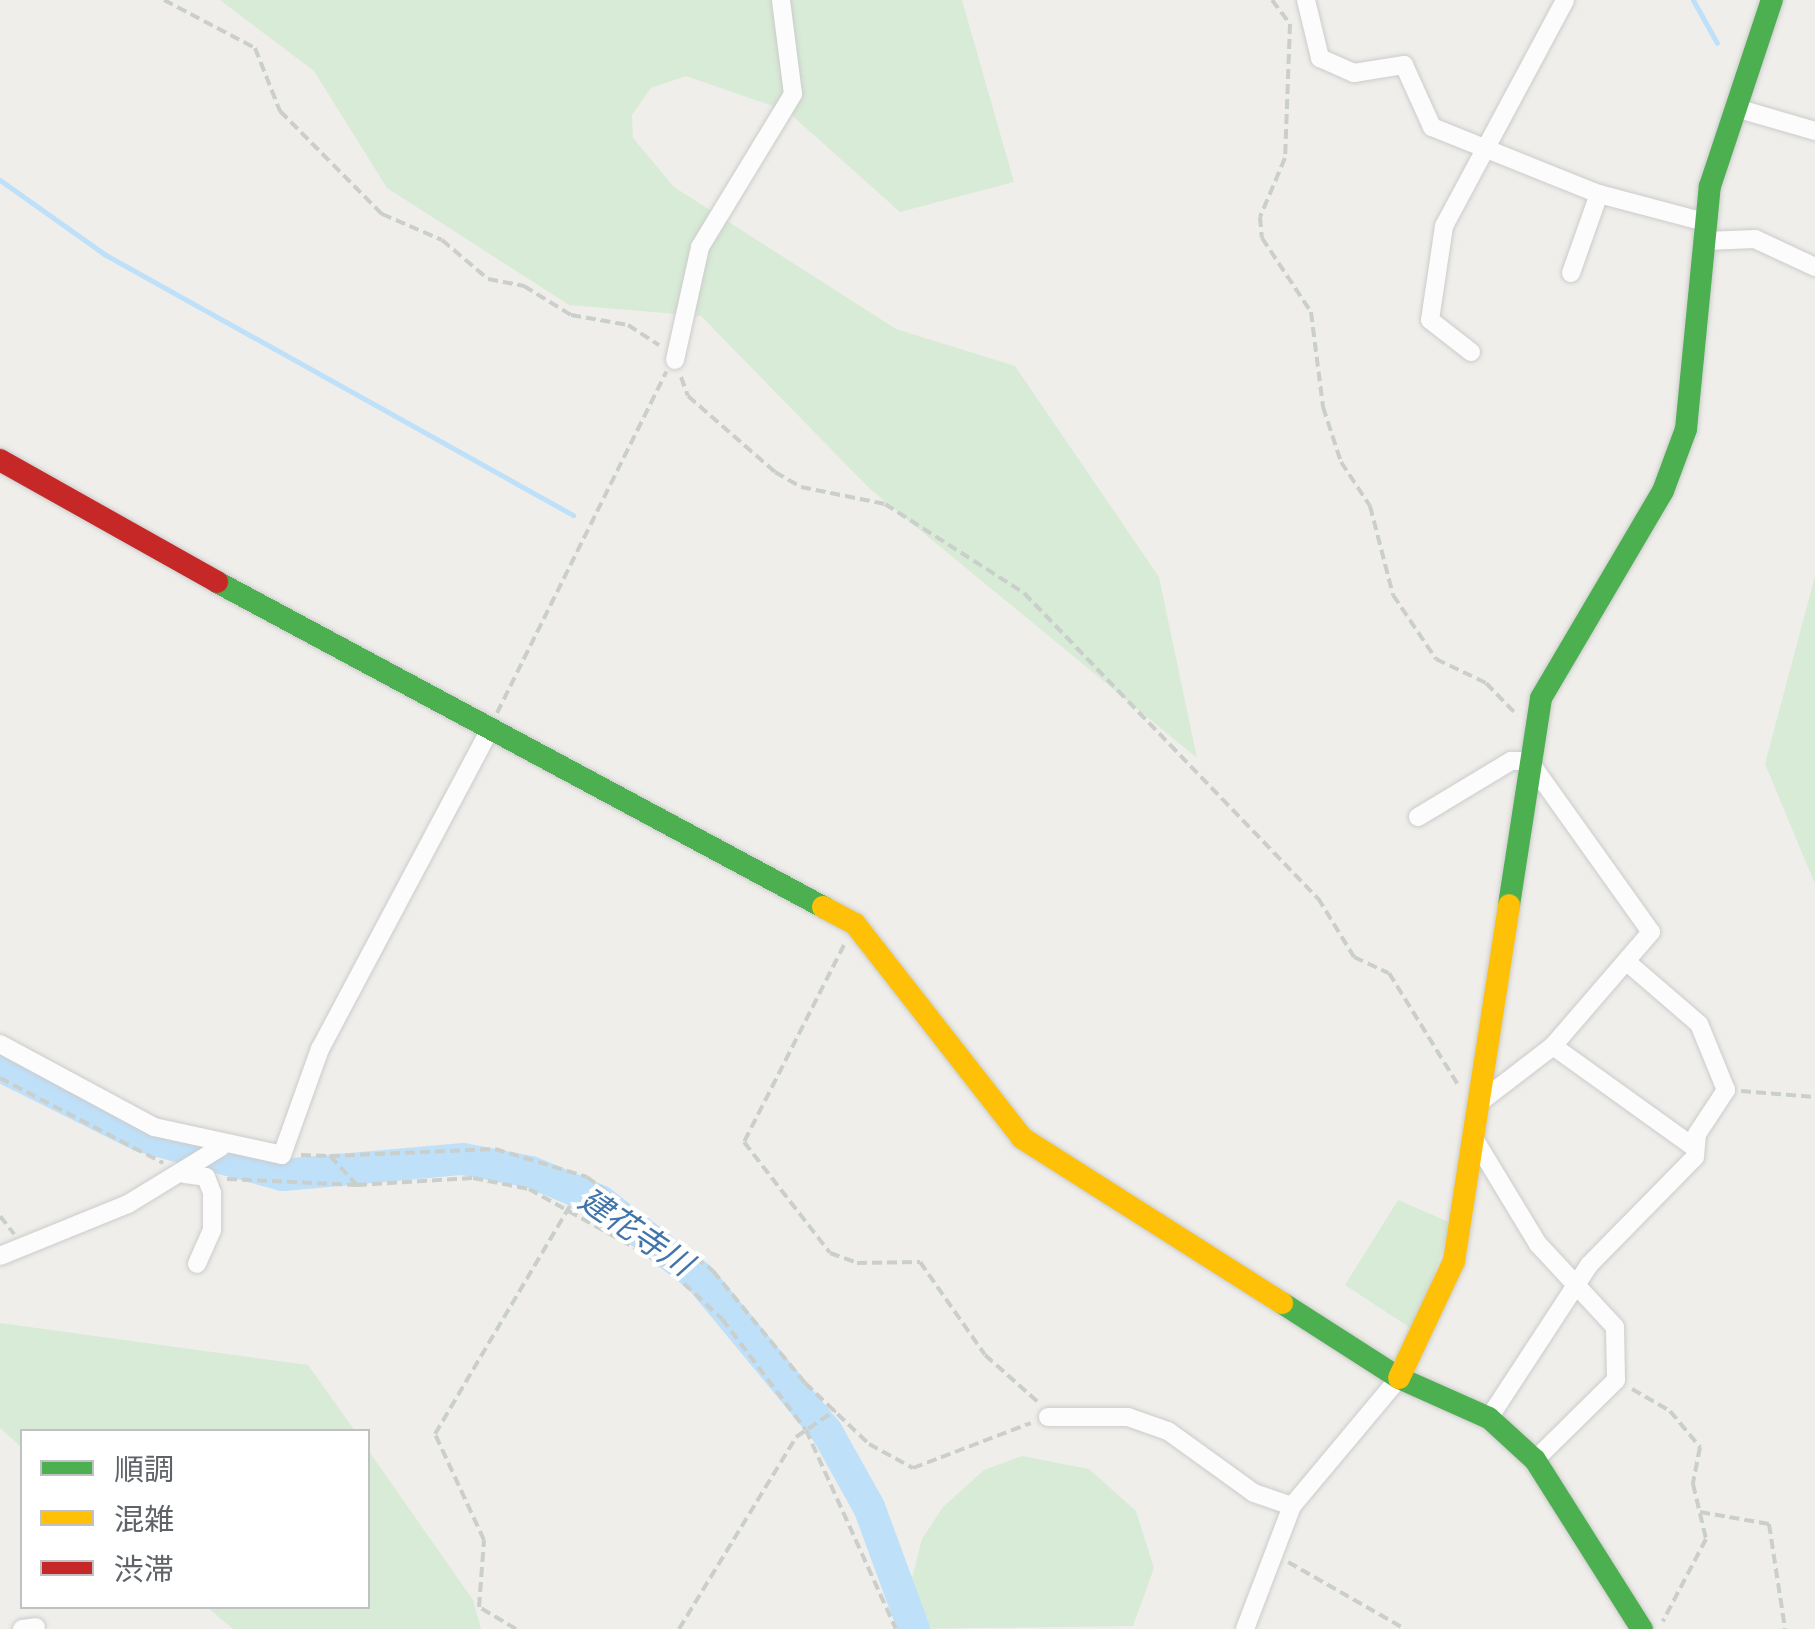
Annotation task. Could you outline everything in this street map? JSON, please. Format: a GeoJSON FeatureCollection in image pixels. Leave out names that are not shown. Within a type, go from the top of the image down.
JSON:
{"type":"FeatureCollection","features":[{"type":"Feature","properties":{"kind":"street"},"geometry":{"type":"LineString","coordinates":[[674,360],[700,247],[793,94],[781,0]]}},
{"type":"Feature","properties":{"kind":"street"},"geometry":{"type":"LineString","coordinates":[[1306,0],[1320,58],[1354,73],[1404,65],[1432,127],[1706,232],[1755,239],[1815,267]]}},
{"type":"Feature","properties":{"kind":"street"},"geometry":{"type":"LineString","coordinates":[[1471,352],[1430,320],[1444,226],[1490,152],[1565,0]]}},
{"type":"Feature","properties":{"kind":"street"},"geometry":{"type":"LineString","coordinates":[[1245,1629],[1292,1506],[1399,1378],[1446,1292],[1475,1140],[1534,734],[1553,665],[1663,491],[1686,429],[1706,232],[1736,108],[1772,0]]}},
{"type":"Feature","properties":{"kind":"street"},"geometry":{"type":"LineString","coordinates":[[1736,108],[1815,131]]}},
{"type":"Feature","properties":{"kind":"street"},"geometry":{"type":"LineString","coordinates":[[1571,273],[1599,194]]}},
{"type":"Feature","properties":{"kind":"street"},"geometry":{"type":"LineString","coordinates":[[0,460],[488,731],[855,924],[1022,1138],[1399,1378],[1489,1418],[1535,1460],[1642,1629]]}},
{"type":"Feature","properties":{"kind":"street"},"geometry":{"type":"LineString","coordinates":[[0,1044],[122,1112],[218,1149],[282,1155],[320,1049],[488,731]]}},
{"type":"Feature","properties":{"kind":"street"},"geometry":{"type":"LineString","coordinates":[[1418,817],[1512,760],[1529,762],[1651,932],[1552,1046],[1479,1103]]}},
{"type":"Feature","properties":{"kind":"street"},"geometry":{"type":"LineString","coordinates":[[1627,962],[1700,1024],[1726,1090],[1692,1146]]}},
{"type":"Feature","properties":{"kind":"street"},"geometry":{"type":"LineString","coordinates":[[1489,1418],[1576,1285],[1695,1157],[1692,1146],[1552,1046]]}},
{"type":"Feature","properties":{"kind":"street"},"geometry":{"type":"LineString","coordinates":[[1475,1140],[1538,1244],[1615,1327],[1616,1380],[1535,1460]]}},
{"type":"Feature","properties":{"kind":"street"},"geometry":{"type":"LineString","coordinates":[[0,1256],[195,1173],[218,1149]]}},
{"type":"Feature","properties":{"kind":"street"},"geometry":{"type":"LineString","coordinates":[[195,1173],[212,1230],[197,1264]]}},
{"type":"Feature","properties":{"kind":"street"},"geometry":{"type":"LineString","coordinates":[[1048,1417],[1128,1417],[1168,1431],[1254,1493],[1292,1506]]}},
{"type":"Feature","properties":{"kind":"path"},"geometry":{"type":"LineString","coordinates":[[164,0],[255,48],[280,110],[382,214],[442,240],[488,279],[524,286],[572,315],[628,325],[674,360],[688,396],[775,472],[801,487],[885,504],[1024,593],[1318,898],[1354,957],[1389,973],[1461,1090],[1479,1103]]}},
{"type":"Feature","properties":{"kind":"path"},"geometry":{"type":"LineString","coordinates":[[1272,0],[1290,24],[1285,158],[1260,217],[1262,238],[1311,312],[1341,462],[1370,506],[1394,594],[1436,658],[1486,683],[1534,734]]}},
{"type":"Feature","properties":{"kind":"path"},"geometry":{"type":"LineString","coordinates":[[488,731],[674,360]]}},
{"type":"Feature","properties":{"kind":"path"},"geometry":{"type":"LineString","coordinates":[[282,1155],[496,1149],[586,1177],[714,1271],[833,1412],[869,1444],[914,1468],[1048,1417],[985,1355],[920,1262],[857,1263],[830,1252],[744,1142],[855,924]]}},
{"type":"Feature","properties":{"kind":"path"},"geometry":{"type":"LineString","coordinates":[[0,1078],[195,1173],[357,1185],[473,1178],[570,1206],[662,1263],[722,1319],[806,1430],[896,1629]]}},
{"type":"Feature","properties":{"kind":"path"},"geometry":{"type":"LineString","coordinates":[[1726,1090],[1815,1097]]}},
{"type":"Feature","properties":{"kind":"path"},"geometry":{"type":"LineString","coordinates":[[330,1156],[357,1185]]}},
{"type":"Feature","properties":{"kind":"path"},"geometry":{"type":"LineString","coordinates":[[516,1629],[479,1607],[484,1540],[436,1434],[570,1206]]}},
{"type":"Feature","properties":{"kind":"path"},"geometry":{"type":"LineString","coordinates":[[1616,1380],[1670,1411],[1700,1447],[1693,1484],[1706,1540],[1685,1596],[1657,1629]]}},
{"type":"Feature","properties":{"kind":"path"},"geometry":{"type":"LineString","coordinates":[[679,1629],[806,1430],[833,1412]]}},
{"type":"Feature","properties":{"kind":"path"},"geometry":{"type":"LineString","coordinates":[[1700,1512],[1769,1524],[1785,1629]]}},
{"type":"Feature","properties":{"kind":"path"},"geometry":{"type":"LineString","coordinates":[[1275,1555],[1405,1629]]}},
{"type":"Feature","properties":{"kind":"green space"},"geometry":{"type":"Polygon","coordinates":[[[220,0],[962,0],[1014,182],[900,212],[787,111],[686,76],[651,88],[632,115],[633,138],[674,187],[896,329],[1015,366],[1159,577],[1197,758],[870,489],[701,316],[569,305],[387,188],[314,71],[220,0]]]}},
{"type":"Feature","properties":{"kind":"green space"},"geometry":{"type":"Polygon","coordinates":[[[1815,576],[1815,884],[1765,764],[1815,576]]]}},
{"type":"Feature","properties":{"kind":"green space"},"geometry":{"type":"Polygon","coordinates":[[[1398,1200],[1451,1223],[1415,1331],[1345,1285],[1398,1200]]]}},
{"type":"Feature","properties":{"kind":"green space"},"geometry":{"type":"Polygon","coordinates":[[[0,1323],[308,1365],[354,1429],[20,1429],[20,1446],[0,1428],[0,1323]]]}},
{"type":"Feature","properties":{"kind":"green space"},"geometry":{"type":"Polygon","coordinates":[[[370,1453],[473,1600],[481,1629],[233,1629],[209,1609],[370,1609],[370,1453]]]}},
{"type":"Feature","properties":{"kind":"green space"},"geometry":{"type":"Polygon","coordinates":[[[1022,1456],[1089,1469],[1136,1511],[1154,1568],[1133,1626],[899,1629],[922,1539],[943,1507],[984,1470],[1022,1456]]]}},
{"type":"Feature","properties":{"kind":"waterway"},"geometry":{"type":"LineString","coordinates":[[1693,0],[1717,43]]}},
{"type":"Feature","properties":{"kind":"waterway"},"geometry":{"type":"LineString","coordinates":[[0,180],[104,254],[573,515]]}},
{"type":"Feature","properties":{"kind":"waterway","name":"建花寺川"},"geometry":{"type":"LineString","coordinates":[[0,1066],[141,1136],[283,1175],[463,1159],[531,1172],[600,1201],[700,1278],[827,1432],[869,1507],[914,1629]]}},
{"type":"Feature","properties":{"kind":"traffic: fast"},"geometry":{"type":"LineString","coordinates":[[1509,905],[1541,698],[1663,491],[1686,429],[1710,186],[1772,0]]}},
{"type":"Feature","properties":{"kind":"traffic: fast"},"geometry":{"type":"LineString","coordinates":[[217,582],[823,907]]}},
{"type":"Feature","properties":{"kind":"traffic: fast"},"geometry":{"type":"LineString","coordinates":[[1282,1303],[1399,1378],[1489,1418],[1535,1460],[1642,1629]]}},
{"type":"Feature","properties":{"kind":"traffic: slow"},"geometry":{"type":"LineString","coordinates":[[1399,1378],[1454,1261],[1509,905]]}},
{"type":"Feature","properties":{"kind":"traffic: slow"},"geometry":{"type":"LineString","coordinates":[[823,907],[855,924],[1022,1138],[1282,1303]]}},
{"type":"Feature","properties":{"kind":"traffic: jam"},"geometry":{"type":"LineString","coordinates":[[0,460],[217,582]]}}]}
